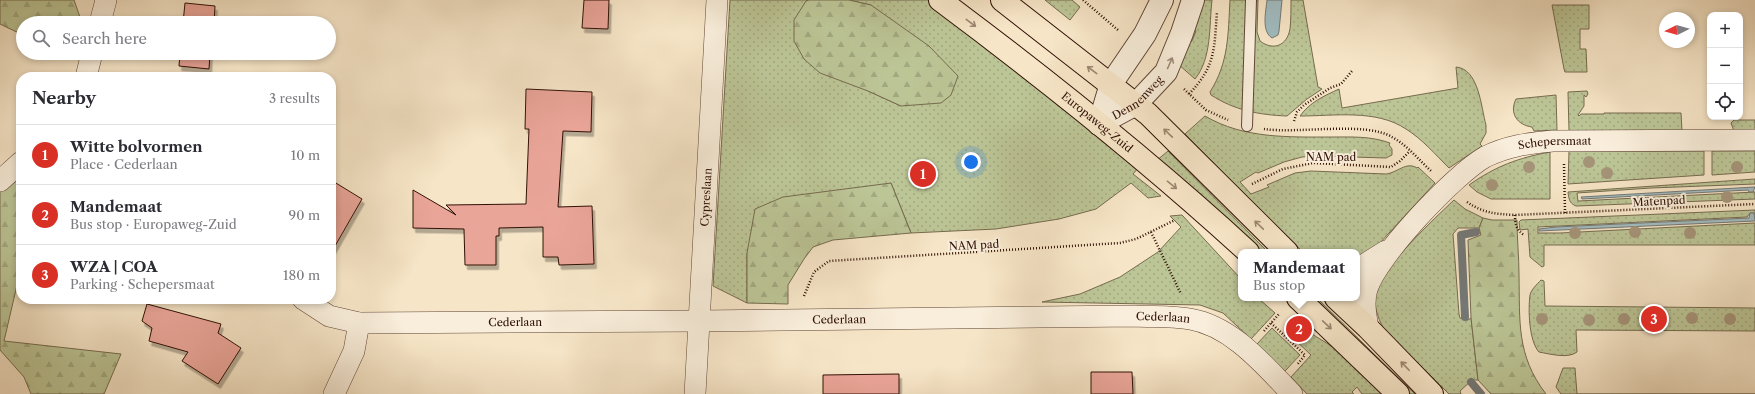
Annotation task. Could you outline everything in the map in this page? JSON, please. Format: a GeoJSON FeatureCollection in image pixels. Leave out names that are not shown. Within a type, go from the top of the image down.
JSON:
{"type":"FeatureCollection","features":[{"type":"Feature","properties":{"kind":"main road","name":"Europaweg-Zuid"},"geometry":{"type":"LineString","coordinates":[[940,0],[1099,124],[1189,199],[1245,249]]}},
{"type":"Feature","properties":{"kind":"main road"},"geometry":{"type":"LineString","coordinates":[[1002,0],[1136,104],[1174,139],[1212,179],[1285,249]]}},
{"type":"Feature","properties":{"kind":"main road"},"geometry":{"type":"LineString","coordinates":[[1301,301],[1398,394]]}},
{"type":"Feature","properties":{"kind":"main road"},"geometry":{"type":"LineString","coordinates":[[1339,301],[1368,328],[1432,394]]}},
{"type":"Feature","properties":{"kind":"street"},"geometry":{"type":"LineString","coordinates":[[102,16],[106,0]]}},
{"type":"Feature","properties":{"kind":"street","name":"Cypreslaan"},"geometry":{"type":"LineString","coordinates":[[695,394],[718,0]]}},
{"type":"Feature","properties":{"kind":"street","name":"Dennenweg"},"geometry":{"type":"LineString","coordinates":[[1099,124],[1111,84],[1145,34],[1162,0]]}},
{"type":"Feature","properties":{"kind":"street","name":"Dennenweg"},"geometry":{"type":"LineString","coordinates":[[1099,124],[1136,104],[1166,72],[1182,33],[1193,0]]}},
{"type":"Feature","properties":{"kind":"street"},"geometry":{"type":"LineString","coordinates":[[87,72],[90,60]]}},
{"type":"Feature","properties":{"kind":"street","name":"Schepersmaat"},"geometry":{"type":"LineString","coordinates":[[1368,328],[1365,305],[1367,289],[1393,247],[1448,186],[1477,163],[1505,148],[1528,143],[1563,141],[1755,140]]}},
{"type":"Feature","properties":{"kind":"street"},"geometry":{"type":"LineString","coordinates":[[0,181],[16,167]]}},
{"type":"Feature","properties":{"kind":"street","name":"Schepersmaat"},"geometry":{"type":"LineString","coordinates":[[1360,267],[1393,247]]}},
{"type":"Feature","properties":{"kind":"street","name":"Cederlaan"},"geometry":{"type":"LineString","coordinates":[[311,304],[329,316],[359,323],[1135,316],[1191,319],[1214,326],[1236,340],[1286,388]]}},
{"type":"Feature","properties":{"kind":"street"},"geometry":{"type":"LineString","coordinates":[[334,394],[354,351],[359,323]]}},
{"type":"Feature","properties":{"kind":"lane"},"geometry":{"type":"LineString","coordinates":[[1247,126],[1251,0]]}},
{"type":"Feature","properties":{"kind":"path"},"geometry":{"type":"LineString","coordinates":[[1189,94],[1208,69],[1213,52],[1217,6]]}},
{"type":"Feature","properties":{"kind":"path"},"geometry":{"type":"LineString","coordinates":[[1294,121],[1297,112],[1304,105],[1330,88],[1341,84],[1352,71]]}},
{"type":"Feature","properties":{"kind":"path"},"geometry":{"type":"LineString","coordinates":[[1563,141],[1564,213]]}},
{"type":"Feature","properties":{"kind":"path","name":"Matenpad"},"geometry":{"type":"LineString","coordinates":[[1410,151],[1448,186],[1478,209],[1493,214],[1564,213],[1755,204]]}},
{"type":"Feature","properties":{"kind":"path","name":"NAM pad"},"geometry":{"type":"LineString","coordinates":[[1250,184],[1283,169],[1313,163],[1391,167],[1400,162],[1410,151]]}},
{"type":"Feature","properties":{"kind":"path"},"geometry":{"type":"LineString","coordinates":[[1514,214],[1519,232],[1524,235]]}},
{"type":"Feature","properties":{"kind":"path","name":"NAM pad"},"geometry":{"type":"LineString","coordinates":[[801,318],[804,295],[814,272],[829,261],[1126,242],[1136,239],[1181,217]]}},
{"type":"Feature","properties":{"kind":"path"},"geometry":{"type":"LineString","coordinates":[[1151,232],[1186,305],[1191,319]]}},
{"type":"Feature","properties":{"kind":"path"},"geometry":{"type":"LineString","coordinates":[[1264,331],[1280,314]]}},
{"type":"Feature","properties":{"kind":"path"},"geometry":{"type":"LineString","coordinates":[[1271,323],[1305,355],[1286,388]]}},
{"type":"Feature","properties":{"kind":"green space"},"geometry":{"type":"Polygon","coordinates":[[[0,0],[74,0],[80,16],[16,16],[16,32],[0,24],[0,0]]]}},
{"type":"Feature","properties":{"kind":"green space"},"geometry":{"type":"Polygon","coordinates":[[[730,0],[809,0],[806,1],[868,91],[901,106],[871,5],[849,0],[935,0],[1139,167],[1133,174],[1161,196],[1148,198],[1131,183],[1096,209],[1059,219],[996,229],[911,233],[891,183],[747,253],[747,303],[713,286],[730,0]]]}},
{"type":"Feature","properties":{"kind":"green space"},"geometry":{"type":"Polygon","coordinates":[[[849,0],[871,5],[929,46],[958,76],[951,95],[941,103],[901,106],[868,91],[820,73],[804,59],[794,41],[794,20],[806,1],[849,0]]]}},
{"type":"Feature","properties":{"kind":"green space"},"geometry":{"type":"Polygon","coordinates":[[[1045,0],[1072,0],[1080,7],[1070,20],[1045,0]]]}},
{"type":"Feature","properties":{"kind":"green space"},"geometry":{"type":"Polygon","coordinates":[[[1200,0],[1212,0],[1207,52],[1200,71],[1195,79],[1178,64],[1185,48],[1192,41],[1196,31],[1193,29],[1200,0]]]}},
{"type":"Feature","properties":{"kind":"green space"},"geometry":{"type":"Polygon","coordinates":[[[1230,0],[1258,0],[1257,32],[1260,41],[1270,46],[1274,46],[1283,43],[1288,35],[1290,29],[1291,0],[1303,0],[1318,87],[1322,89],[1307,99],[1287,116],[1247,111],[1211,95],[1210,92],[1221,70],[1224,59],[1228,36],[1230,0]]]}},
{"type":"Feature","properties":{"kind":"green space"},"geometry":{"type":"Polygon","coordinates":[[[1552,5],[1589,5],[1589,29],[1580,29],[1580,49],[1586,49],[1587,72],[1565,72],[1552,5]]]}},
{"type":"Feature","properties":{"kind":"green space"},"geometry":{"type":"Polygon","coordinates":[[[1456,67],[1464,69],[1470,74],[1474,81],[1478,90],[1486,125],[1486,133],[1480,144],[1482,146],[1449,168],[1418,137],[1394,123],[1368,116],[1300,116],[1313,103],[1339,89],[1342,108],[1458,88],[1456,67]]]}},
{"type":"Feature","properties":{"kind":"green space"},"geometry":{"type":"Polygon","coordinates":[[[1587,91],[1588,94],[1586,97],[1584,95],[1584,106],[1578,115],[1579,116],[1581,114],[1604,113],[1681,113],[1682,131],[1569,131],[1568,92],[1587,91]]]}},
{"type":"Feature","properties":{"kind":"green space"},"geometry":{"type":"Polygon","coordinates":[[[1556,95],[1557,130],[1534,131],[1532,127],[1522,124],[1516,118],[1513,109],[1516,99],[1556,95]]]}},
{"type":"Feature","properties":{"kind":"green space"},"geometry":{"type":"Polygon","coordinates":[[[1205,116],[1220,124],[1251,133],[1300,137],[1362,137],[1390,143],[1389,145],[1392,149],[1392,155],[1386,158],[1302,157],[1284,162],[1258,173],[1256,172],[1240,182],[1251,194],[1269,187],[1267,185],[1295,173],[1311,171],[1386,174],[1405,167],[1413,166],[1418,167],[1435,183],[1367,257],[1360,261],[1360,249],[1300,249],[1257,208],[1185,134],[1205,116]]]}},
{"type":"Feature","properties":{"kind":"green space"},"geometry":{"type":"Polygon","coordinates":[[[1734,120],[1755,120],[1755,131],[1734,131],[1731,123],[1734,120]]]}},
{"type":"Feature","properties":{"kind":"green space"},"geometry":{"type":"Polygon","coordinates":[[[1168,151],[1265,249],[1255,249],[1156,161],[1168,151]]]}},
{"type":"Feature","properties":{"kind":"green space"},"geometry":{"type":"Polygon","coordinates":[[[1569,151],[1704,151],[1704,175],[1568,184],[1569,151]]]}},
{"type":"Feature","properties":{"kind":"green space"},"geometry":{"type":"Polygon","coordinates":[[[1712,151],[1755,151],[1755,172],[1712,175],[1712,151]]]}},
{"type":"Feature","properties":{"kind":"green space"},"geometry":{"type":"Polygon","coordinates":[[[1550,152],[1550,199],[1491,199],[1477,192],[1469,185],[1498,168],[1517,160],[1550,152]]]}},
{"type":"Feature","properties":{"kind":"green space"},"geometry":{"type":"Polygon","coordinates":[[[16,176],[16,289],[4,341],[121,354],[104,394],[31,394],[24,377],[0,350],[0,190],[16,176]]]}},
{"type":"Feature","properties":{"kind":"green space"},"geometry":{"type":"Polygon","coordinates":[[[1755,179],[1755,184],[1651,188],[1577,193],[1578,201],[1755,192],[1755,199],[1576,206],[1569,199],[1568,192],[1755,179]]]}},
{"type":"Feature","properties":{"kind":"green space"},"geometry":{"type":"Polygon","coordinates":[[[891,183],[911,233],[833,240],[813,247],[788,285],[788,304],[747,303],[747,253],[755,209],[783,197],[891,183]]]}},
{"type":"Feature","properties":{"kind":"green space"},"geometry":{"type":"Polygon","coordinates":[[[1454,200],[1465,209],[1483,218],[1479,228],[1458,228],[1453,234],[1459,314],[1460,318],[1468,320],[1471,318],[1478,380],[1472,380],[1460,391],[1461,394],[1449,394],[1384,329],[1379,320],[1375,304],[1377,288],[1390,267],[1411,242],[1454,200]]]}},
{"type":"Feature","properties":{"kind":"green space"},"geometry":{"type":"Polygon","coordinates":[[[1755,210],[1755,215],[1754,213],[1750,213],[1747,217],[1538,227],[1538,233],[1560,233],[1755,223],[1755,245],[1544,245],[1544,266],[1542,267],[1530,257],[1528,229],[1520,230],[1519,222],[1521,220],[1755,210]]]}},
{"type":"Feature","properties":{"kind":"green space"},"geometry":{"type":"Polygon","coordinates":[[[1182,215],[1238,276],[1238,301],[1261,301],[1275,313],[1251,339],[1223,313],[1200,305],[1042,302],[1080,294],[1120,277],[1158,252],[1181,227],[1170,216],[1182,215]]]}},
{"type":"Feature","properties":{"kind":"green space"},"geometry":{"type":"Polygon","coordinates":[[[1483,218],[1492,220],[1517,220],[1519,308],[1522,337],[1529,365],[1536,380],[1546,394],[1491,394],[1478,380],[1471,318],[1468,240],[1481,235],[1479,228],[1483,218]]]}},
{"type":"Feature","properties":{"kind":"green space"},"geometry":{"type":"Polygon","coordinates":[[[1541,280],[1544,281],[1545,306],[1755,308],[1755,331],[1576,330],[1577,352],[1564,356],[1539,352],[1533,341],[1531,333],[1529,301],[1534,287],[1541,280]]]}},
{"type":"Feature","properties":{"kind":"green space"},"geometry":{"type":"Polygon","coordinates":[[[1312,301],[1320,301],[1415,394],[1407,394],[1312,301]]]}},
{"type":"Feature","properties":{"kind":"green space"},"geometry":{"type":"Polygon","coordinates":[[[1272,328],[1300,355],[1285,371],[1257,344],[1272,328]]]}},
{"type":"Feature","properties":{"kind":"green space"},"geometry":{"type":"Polygon","coordinates":[[[1303,330],[1354,360],[1387,394],[1362,394],[1357,387],[1352,392],[1354,394],[1307,394],[1291,377],[1311,355],[1291,336],[1295,332],[1298,335],[1303,330]]]}},
{"type":"Feature","properties":{"kind":"green space"},"geometry":{"type":"Polygon","coordinates":[[[1563,368],[1575,368],[1577,394],[1561,394],[1556,387],[1563,368]]]}},
{"type":"Feature","properties":{"kind":"water"},"geometry":{"type":"Polygon","coordinates":[[[1267,0],[1282,0],[1278,35],[1272,38],[1266,31],[1265,26],[1267,0]]]}},
{"type":"Feature","properties":{"kind":"water"},"geometry":{"type":"Polygon","coordinates":[[[1755,187],[1753,192],[1749,192],[1748,190],[1582,199],[1581,197],[1755,187]]]}},
{"type":"Feature","properties":{"kind":"water"},"geometry":{"type":"Polygon","coordinates":[[[1750,213],[1754,213],[1755,221],[1539,231],[1539,229],[1556,227],[1749,218],[1750,213]]]}},
{"type":"Feature","properties":{"kind":"building"},"geometry":{"type":"Polygon","coordinates":[[[584,0],[609,0],[608,29],[582,28],[584,0]]]}},
{"type":"Feature","properties":{"kind":"building"},"geometry":{"type":"Polygon","coordinates":[[[185,3],[215,6],[214,16],[184,16],[185,3]]]}},
{"type":"Feature","properties":{"kind":"building"},"geometry":{"type":"Polygon","coordinates":[[[179,60],[210,60],[209,69],[179,66],[179,60]]]}},
{"type":"Feature","properties":{"kind":"building"},"geometry":{"type":"Polygon","coordinates":[[[526,89],[592,92],[591,132],[563,131],[558,207],[592,206],[594,264],[559,265],[558,257],[543,257],[543,227],[499,228],[499,236],[496,236],[496,265],[465,265],[464,229],[413,228],[413,190],[456,215],[446,205],[526,204],[529,129],[525,129],[526,89]]]}},
{"type":"Feature","properties":{"kind":"building"},"geometry":{"type":"Polygon","coordinates":[[[336,183],[362,199],[336,244],[336,183]]]}},
{"type":"Feature","properties":{"kind":"building"},"geometry":{"type":"Polygon","coordinates":[[[147,304],[221,324],[218,333],[241,348],[218,384],[182,361],[188,352],[149,341],[152,328],[142,321],[147,304]]]}},
{"type":"Feature","properties":{"kind":"building"},"geometry":{"type":"Polygon","coordinates":[[[1091,372],[1132,372],[1133,394],[1091,394],[1091,372]]]}},
{"type":"Feature","properties":{"kind":"building"},"geometry":{"type":"Polygon","coordinates":[[[899,374],[899,394],[823,394],[823,375],[899,374]]]}},
{"type":"Feature","properties":{"kind":"waterway"},"geometry":{"type":"LineString","coordinates":[[1465,317],[1461,235],[1476,232]]}},
{"type":"Feature","properties":{"kind":"waterway"},"geometry":{"type":"LineString","coordinates":[[1471,382],[1481,394]]}},
{"type":"Feature","properties":{"kind":"place","name":"Witte bolvormen"},"geometry":{"type":"Point","coordinates":[923,174]}},
{"type":"Feature","properties":{"kind":"place","name":"WZA | COA"},"geometry":{"type":"Point","coordinates":[1654,319]}},
{"type":"Feature","properties":{"kind":"place","name":"Mandemaat"},"geometry":{"type":"Point","coordinates":[1299,329]}}]}
